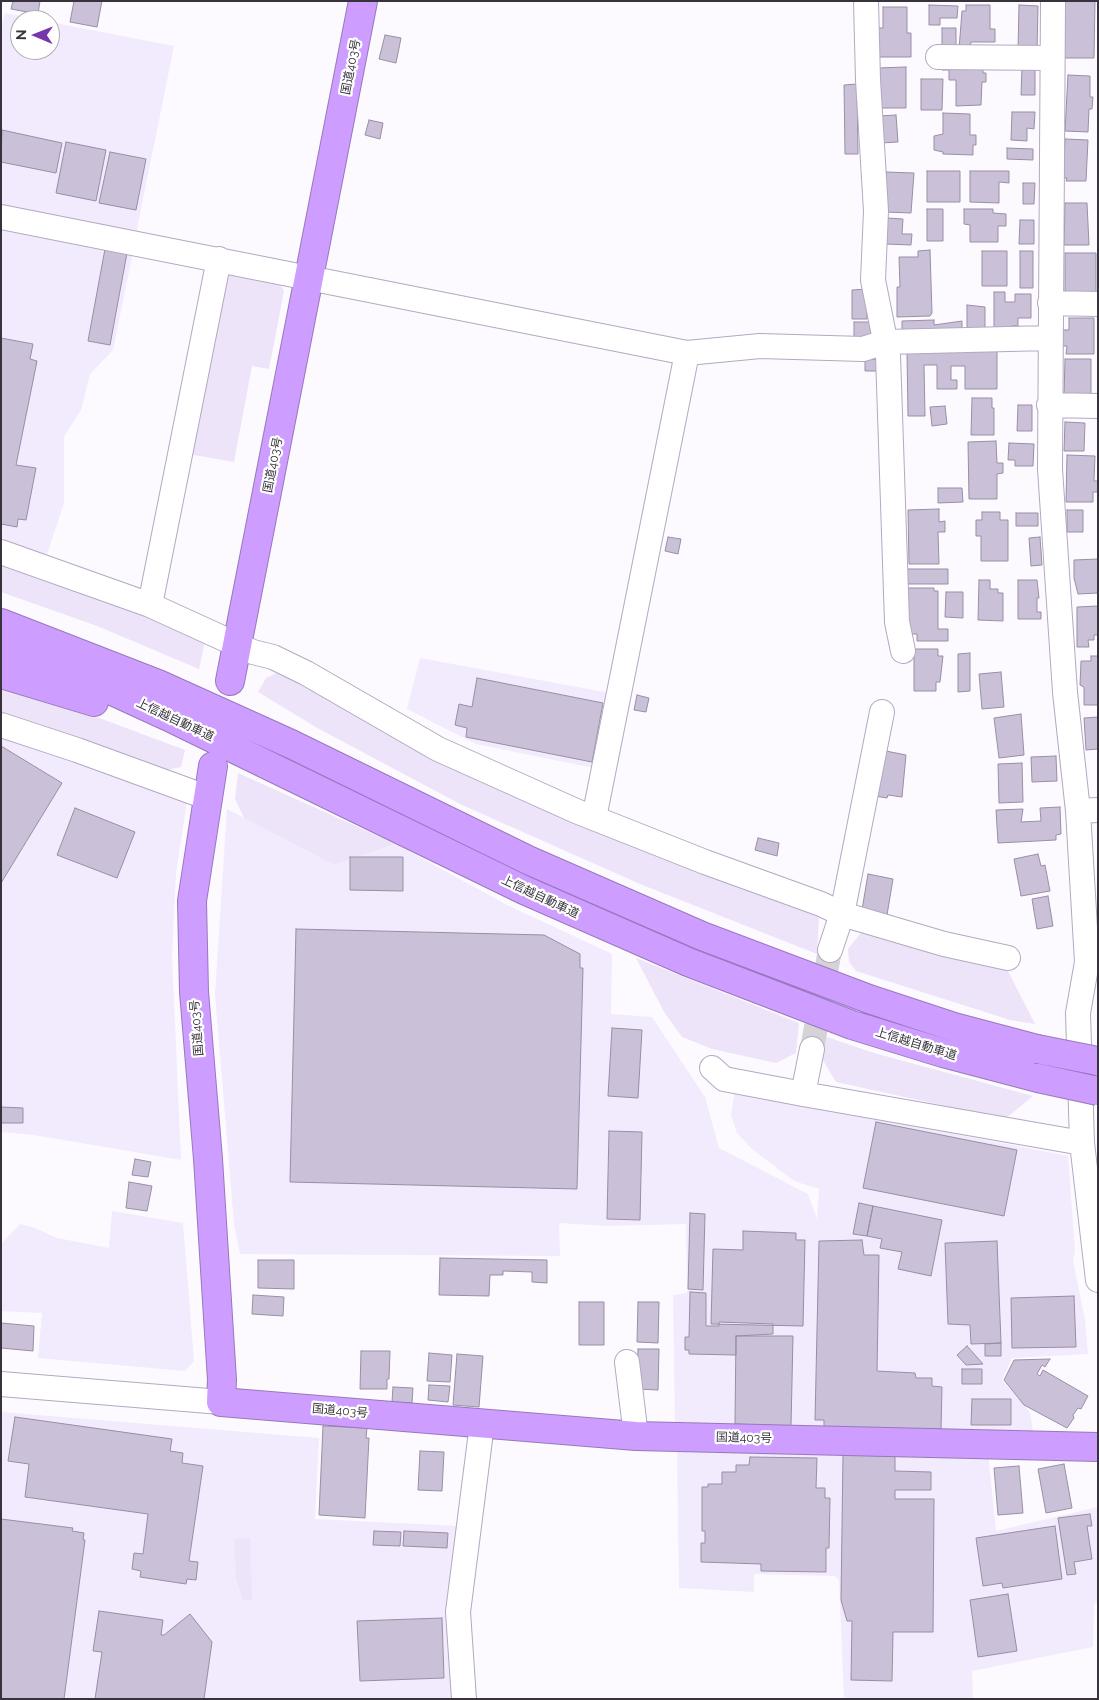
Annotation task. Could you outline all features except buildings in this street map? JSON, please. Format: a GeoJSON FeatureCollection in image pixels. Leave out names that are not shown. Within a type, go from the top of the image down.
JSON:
{"type":"FeatureCollection","features":[{"type":"Feature","properties":{"kind":"highway","name":"国道403号"},"geometry":{"type":"LineString","coordinates":[[315,250],[312,193],[347,15],[353,1]]}},
{"type":"Feature","properties":{"kind":"highway","name":"国道403号"},"geometry":{"type":"LineString","coordinates":[[230,681],[363,1]]}},
{"type":"Feature","properties":{"kind":"highway"},"geometry":{"type":"LineString","coordinates":[[1,608],[197,694],[292,744]]}},
{"type":"Feature","properties":{"kind":"highway","name":"上信越自動車道"},"geometry":{"type":"LineString","coordinates":[[1,624],[158,684],[292,744],[528,860],[702,936],[869,999],[954,1027],[1037,1049],[1098,1061]]}},
{"type":"Feature","properties":{"kind":"highway","name":"上信越自動車道"},"geometry":{"type":"LineString","coordinates":[[1,650],[93,682],[328,793],[524,890],[688,962],[852,1025],[943,1053],[1038,1078],[1098,1091]]}},
{"type":"Feature","properties":{"kind":"highway"},"geometry":{"type":"LineString","coordinates":[[1,674],[144,719],[328,793]]}},
{"type":"Feature","properties":{"kind":"highway","name":"国道403号"},"geometry":{"type":"LineString","coordinates":[[213,766],[206,797],[192,901],[194,992],[208,1159],[222,1380],[221,1402],[636,1436],[1098,1447]]}},
{"type":"Feature","properties":{"kind":"street"},"geometry":{"type":"LineString","coordinates":[[866,1],[868,80],[876,211],[873,280],[888,355],[897,622],[903,651]]}},
{"type":"Feature","properties":{"kind":"street"},"geometry":{"type":"LineString","coordinates":[[1053,1],[1050,470],[1065,682],[1088,810],[1087,962],[1090,999],[1078,1013],[1082,1143],[1098,1280]]}},
{"type":"Feature","properties":{"kind":"street"},"geometry":{"type":"LineString","coordinates":[[938,57],[1052,58]]}},
{"type":"Feature","properties":{"kind":"street"},"geometry":{"type":"LineString","coordinates":[[1,217],[687,352],[760,346],[863,349],[885,342],[1050,338]]}},
{"type":"Feature","properties":{"kind":"street"},"geometry":{"type":"LineString","coordinates":[[150,605],[219,260]]}},
{"type":"Feature","properties":{"kind":"street"},"geometry":{"type":"LineString","coordinates":[[1050,303],[1098,304]]}},
{"type":"Feature","properties":{"kind":"street"},"geometry":{"type":"LineString","coordinates":[[594,818],[687,352]]}},
{"type":"Feature","properties":{"kind":"street"},"geometry":{"type":"LineString","coordinates":[[1049,405],[1098,406]]}},
{"type":"Feature","properties":{"kind":"street"},"geometry":{"type":"LineString","coordinates":[[1,552],[150,605],[238,645],[274,657],[306,673],[438,749],[594,818],[842,914],[944,944],[1008,958]]}},
{"type":"Feature","properties":{"kind":"street"},"geometry":{"type":"LineString","coordinates":[[830,950],[842,914],[882,712]]}},
{"type":"Feature","properties":{"kind":"street"},"geometry":{"type":"LineString","coordinates":[[1,725],[77,750],[206,797]]}},
{"type":"Feature","properties":{"kind":"street"},"geometry":{"type":"LineString","coordinates":[[803,1094],[812,1049]]}},
{"type":"Feature","properties":{"kind":"street"},"geometry":{"type":"LineString","coordinates":[[712,1068],[724,1079],[1082,1143]]}},
{"type":"Feature","properties":{"kind":"street"},"geometry":{"type":"LineString","coordinates":[[627,1362],[636,1436]]}},
{"type":"Feature","properties":{"kind":"street"},"geometry":{"type":"LineString","coordinates":[[1,1384],[221,1402]]}},
{"type":"Feature","properties":{"kind":"street"},"geometry":{"type":"LineString","coordinates":[[464,1699],[458,1612],[482,1424]]}},
{"type":"Feature","properties":{"kind":"shaded area"},"geometry":{"type":"Polygon","coordinates":[[[5,13],[10,14],[10,60],[60,60],[60,24],[174,46],[136,234],[1,207],[1,29],[5,13]]]}},
{"type":"Feature","properties":{"kind":"shaded area"},"geometry":{"type":"Polygon","coordinates":[[[1,227],[133,252],[113,350],[90,374],[81,410],[64,437],[64,503],[46,557],[1,541],[1,227]]]}},
{"type":"Feature","properties":{"kind":"shaded area"},"geometry":{"type":"Polygon","coordinates":[[[228,271],[277,280],[284,291],[269,369],[252,366],[234,462],[188,454],[228,271]]]}},
{"type":"Feature","properties":{"kind":"shaded area"},"geometry":{"type":"Polygon","coordinates":[[[1,559],[206,636],[199,669],[97,626],[1,592],[1,559]]]}},
{"type":"Feature","properties":{"kind":"shaded area"},"geometry":{"type":"Polygon","coordinates":[[[420,658],[610,693],[594,768],[476,744],[407,709],[420,658]]]}},
{"type":"Feature","properties":{"kind":"shaded area"},"geometry":{"type":"Polygon","coordinates":[[[280,671],[808,909],[819,918],[817,954],[640,884],[462,805],[319,729],[258,692],[266,678],[280,671]]]}},
{"type":"Feature","properties":{"kind":"shaded area"},"geometry":{"type":"Polygon","coordinates":[[[1,689],[78,710],[185,750],[181,767],[157,772],[1,718],[1,689]]]}},
{"type":"Feature","properties":{"kind":"shaded area"},"geometry":{"type":"Polygon","coordinates":[[[1,731],[187,801],[176,873],[172,956],[181,1160],[34,1135],[1,1132],[1,731]]]}},
{"type":"Feature","properties":{"kind":"shaded area"},"geometry":{"type":"Polygon","coordinates":[[[238,773],[396,844],[334,865],[244,818],[235,799],[238,773]]]}},
{"type":"Feature","properties":{"kind":"shaded area"},"geometry":{"type":"Polygon","coordinates":[[[227,809],[334,865],[396,844],[507,905],[612,954],[611,1014],[652,1017],[705,1097],[719,1148],[808,1194],[817,1219],[819,1189],[794,1181],[752,1149],[737,1133],[731,1115],[735,1091],[1068,1156],[1075,1251],[1073,1261],[1085,1320],[1088,1354],[1012,1358],[1002,1380],[1030,1412],[1034,1438],[675,1427],[673,1295],[687,1293],[686,1224],[607,1226],[559,1223],[560,1256],[240,1254],[234,1224],[215,994],[227,809]]]}},
{"type":"Feature","properties":{"kind":"shaded area"},"geometry":{"type":"Polygon","coordinates":[[[863,930],[1006,967],[1035,1024],[1010,1020],[856,971],[849,962],[848,949],[863,930]]]}},
{"type":"Feature","properties":{"kind":"shaded area"},"geometry":{"type":"Polygon","coordinates":[[[636,958],[799,1023],[796,1053],[776,1063],[712,1049],[682,1037],[664,1012],[636,958]]]}},
{"type":"Feature","properties":{"kind":"shaded area"},"geometry":{"type":"Polygon","coordinates":[[[824,1036],[874,1053],[1033,1096],[1005,1119],[836,1082],[821,1057],[824,1036]]]}},
{"type":"Feature","properties":{"kind":"shaded area"},"geometry":{"type":"Polygon","coordinates":[[[112,1211],[183,1223],[194,1361],[185,1371],[38,1358],[42,1313],[1,1311],[1,1244],[20,1224],[35,1228],[57,1238],[109,1248],[112,1211]]]}},
{"type":"Feature","properties":{"kind":"shaded area"},"geometry":{"type":"Polygon","coordinates":[[[1,1412],[319,1438],[315,1519],[458,1526],[453,1699],[1,1699],[1,1412]]]}},
{"type":"Feature","properties":{"kind":"shaded area"},"geometry":{"type":"Polygon","coordinates":[[[677,1447],[988,1453],[996,1531],[1098,1507],[1098,1602],[1094,1604],[1093,1647],[972,1671],[973,1699],[844,1699],[839,1580],[835,1576],[754,1574],[754,1592],[679,1588],[677,1447]]]}},
{"type":"Feature","properties":{"kind":"shaded area"},"geometry":{"type":"Polygon","coordinates":[[[250,1538],[252,1600],[243,1600],[236,1579],[234,1539],[250,1538]]]}},
{"type":"Feature","properties":{"kind":"tunnel"},"geometry":{"type":"LineString","coordinates":[[812,1049],[830,950]]}}]}
